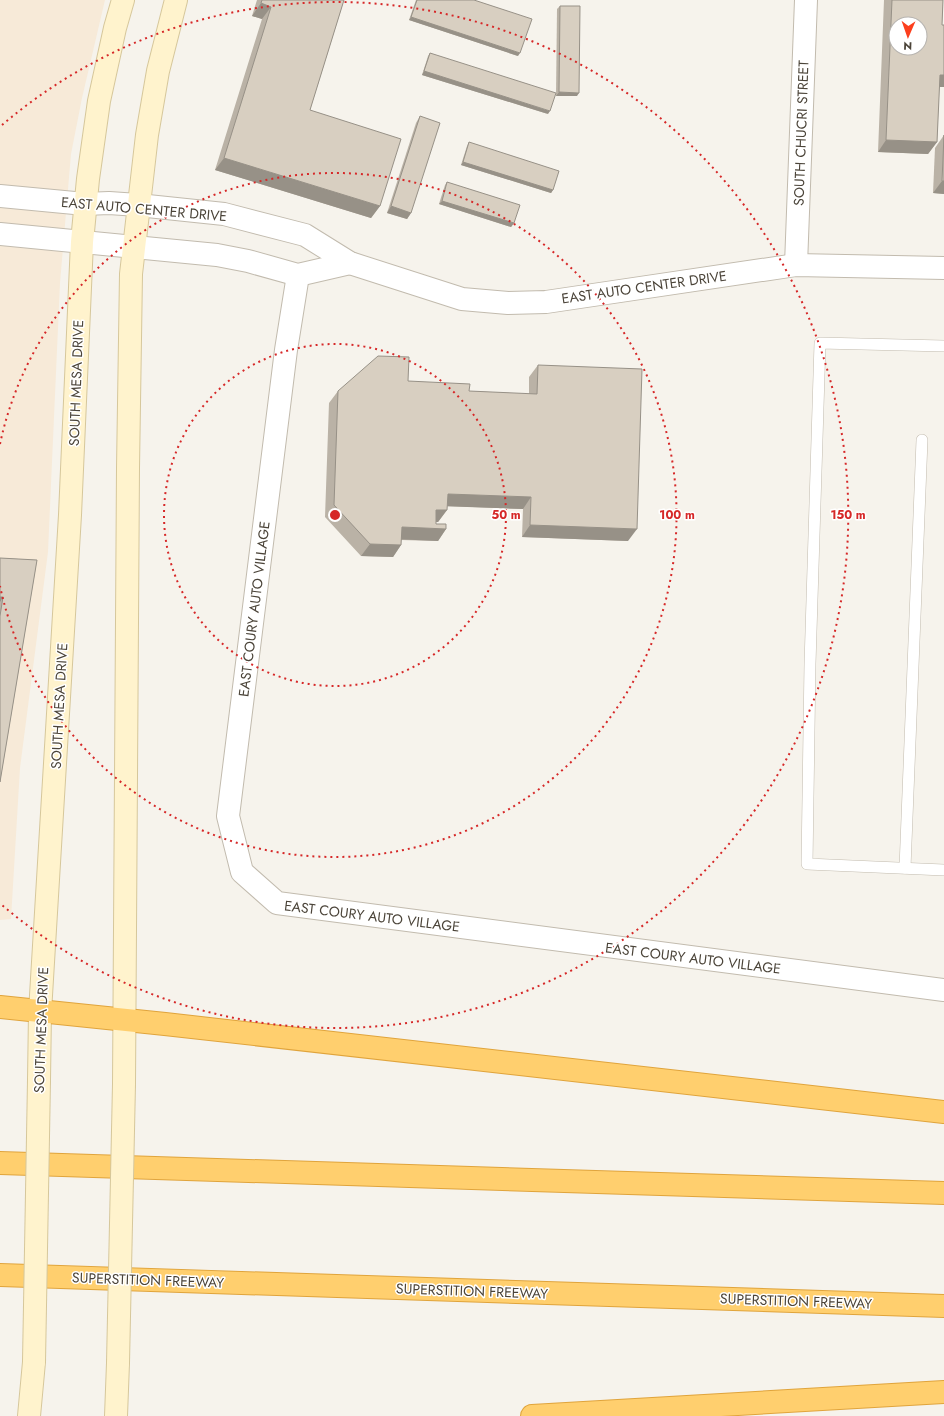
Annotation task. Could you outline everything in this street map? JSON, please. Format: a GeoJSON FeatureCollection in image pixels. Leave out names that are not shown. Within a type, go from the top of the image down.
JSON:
{"type":"FeatureCollection","features":[{"type":"Feature","properties":{"kind":"highway"},"geometry":{"type":"LineString","coordinates":[[0,1007],[944,1112]]}},
{"type":"Feature","properties":{"kind":"highway"},"geometry":{"type":"LineString","coordinates":[[0,1163],[944,1193]]}},
{"type":"Feature","properties":{"kind":"highway","name":"SUPERSTITION FREEWAY"},"geometry":{"type":"LineString","coordinates":[[0,1275],[944,1306]]}},
{"type":"Feature","properties":{"kind":"highway"},"geometry":{"type":"LineString","coordinates":[[532,1416],[944,1392]]}},
{"type":"Feature","properties":{"kind":"main road","name":"SOUTH MESA DRIVE"},"geometry":{"type":"LineString","coordinates":[[29,1416],[34,1362],[40,1012],[70,514],[82,242],[85,204],[99,101],[115,28],[123,0]]}},
{"type":"Feature","properties":{"kind":"main road"},"geometry":{"type":"LineString","coordinates":[[161,0],[160,14],[163,51]]}},
{"type":"Feature","properties":{"kind":"main road"},"geometry":{"type":"LineString","coordinates":[[116,1416],[125,1020],[130,274],[147,135],[158,71],[176,0]]}},
{"type":"Feature","properties":{"kind":"street","name":"SOUTH CHUCRI STREET"},"geometry":{"type":"LineString","coordinates":[[796,265],[806,0]]}},
{"type":"Feature","properties":{"kind":"street","name":"EAST AUTO CENTER DRIVE"},"geometry":{"type":"LineString","coordinates":[[0,196],[85,204],[109,203],[138,205],[224,214],[305,235],[350,264],[462,298],[508,303],[546,302],[796,265],[944,268]]}},
{"type":"Feature","properties":{"kind":"street","name":"EAST AUTO CENTER DRIVE"},"geometry":{"type":"LineString","coordinates":[[0,234],[216,255],[248,261],[298,275],[350,264]]}},
{"type":"Feature","properties":{"kind":"street","name":"EAST COURY AUTO VILLAGE"},"geometry":{"type":"LineString","coordinates":[[298,275],[286,350],[228,816],[242,872],[277,903],[944,990]]}},
{"type":"Feature","properties":{"kind":"lane"},"geometry":{"type":"LineString","coordinates":[[944,346],[820,343],[810,664],[807,864],[944,870]]}},
{"type":"Feature","properties":{"kind":"lane"},"geometry":{"type":"LineString","coordinates":[[905,868],[922,440]]}},
{"type":"Feature","properties":{"kind":"shaded area"},"geometry":{"type":"Polygon","coordinates":[[[0,0],[105,0],[82,98],[71,154],[60,283],[48,552],[20,768],[11,919],[0,920],[0,0]]]}},
{"type":"Feature","properties":{"kind":"building"},"geometry":{"type":"Polygon","coordinates":[[[262,0],[344,0],[310,110],[401,139],[380,206],[224,158],[271,7],[261,3],[262,0]]]}},
{"type":"Feature","properties":{"kind":"building"},"geometry":{"type":"Polygon","coordinates":[[[417,0],[474,0],[532,19],[520,53],[411,17],[417,0]]]}},
{"type":"Feature","properties":{"kind":"building"},"geometry":{"type":"Polygon","coordinates":[[[892,0],[943,0],[942,25],[944,25],[944,75],[940,75],[937,142],[886,140],[890,56],[928,56],[928,16],[891,16],[892,0]]]}},
{"type":"Feature","properties":{"kind":"building"},"geometry":{"type":"Polygon","coordinates":[[[560,6],[580,6],[579,93],[559,92],[560,6]]]}},
{"type":"Feature","properties":{"kind":"building"},"geometry":{"type":"Polygon","coordinates":[[[430,53],[556,93],[550,111],[424,71],[430,53]]]}},
{"type":"Feature","properties":{"kind":"building"},"geometry":{"type":"Polygon","coordinates":[[[420,116],[440,123],[411,213],[391,206],[420,116]]]}},
{"type":"Feature","properties":{"kind":"building"},"geometry":{"type":"Polygon","coordinates":[[[944,135],[944,181],[942,181],[944,135]]]}},
{"type":"Feature","properties":{"kind":"building"},"geometry":{"type":"Polygon","coordinates":[[[469,142],[559,171],[553,190],[463,162],[469,142]]]}},
{"type":"Feature","properties":{"kind":"building"},"geometry":{"type":"Polygon","coordinates":[[[447,182],[520,205],[514,223],[442,201],[447,182]]]}},
{"type":"Feature","properties":{"kind":"building"},"geometry":{"type":"Polygon","coordinates":[[[378,356],[409,357],[408,381],[470,384],[469,391],[537,394],[538,365],[642,369],[637,529],[530,525],[531,497],[448,494],[447,510],[436,510],[436,524],[446,524],[446,529],[402,527],[401,545],[370,544],[334,505],[338,391],[378,356]]]}},
{"type":"Feature","properties":{"kind":"building"},"geometry":{"type":"Polygon","coordinates":[[[0,558],[37,560],[0,782],[0,616],[3,597],[0,597],[0,558]]]}}]}
